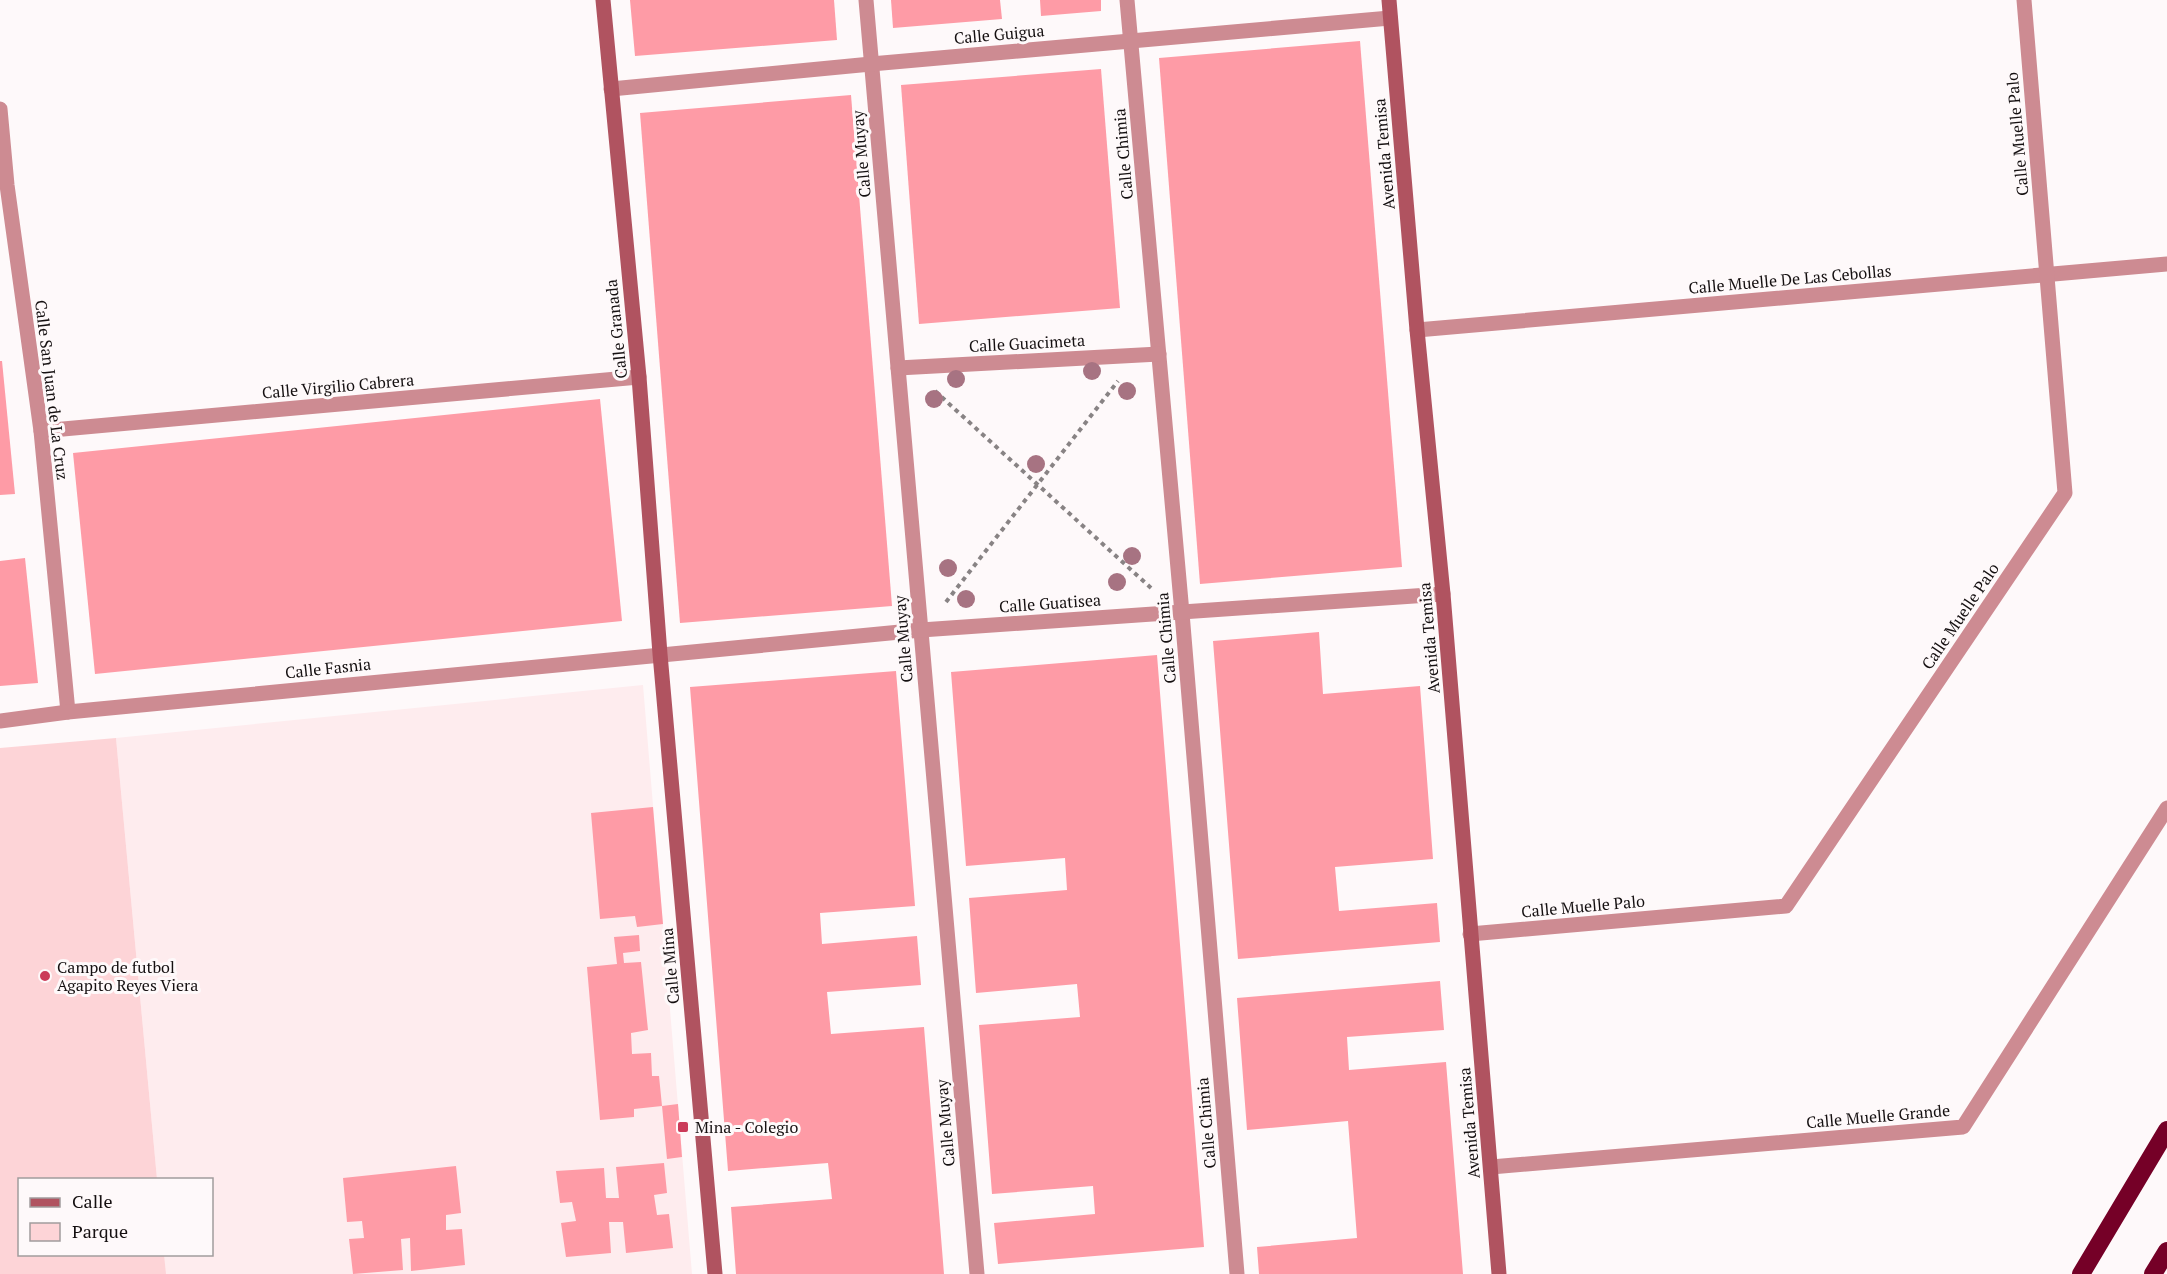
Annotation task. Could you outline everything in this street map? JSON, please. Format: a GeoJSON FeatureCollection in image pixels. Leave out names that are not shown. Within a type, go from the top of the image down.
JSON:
{"type":"FeatureCollection","features":[{"type":"Feature","properties":{"kind":"highway"},"geometry":{"type":"LineString","coordinates":[[2081,1274],[2167,1130]]}},
{"type":"Feature","properties":{"kind":"highway"},"geometry":{"type":"LineString","coordinates":[[2153,1274],[2167,1251]]}},
{"type":"Feature","properties":{"kind":"street","name":"Calle Granada"},"geometry":{"type":"LineString","coordinates":[[603,0],[639,377],[660,654]]}},
{"type":"Feature","properties":{"kind":"street","name":"Calle Muyay"},"geometry":{"type":"LineString","coordinates":[[866,0],[977,1274]]}},
{"type":"Feature","properties":{"kind":"street","name":"Calle Chimia"},"geometry":{"type":"LineString","coordinates":[[1127,0],[1182,613],[1237,1274]]}},
{"type":"Feature","properties":{"kind":"street","name":"Avenida Temisa"},"geometry":{"type":"LineString","coordinates":[[1389,0],[1417,330],[1443,594],[1499,1274]]}},
{"type":"Feature","properties":{"kind":"street","name":"Calle Muelle Palo"},"geometry":{"type":"LineString","coordinates":[[1470,934],[1785,906],[2065,493],[2024,0]]}},
{"type":"Feature","properties":{"kind":"street","name":"Calle Guigua"},"geometry":{"type":"LineString","coordinates":[[610,89],[1390,18]]}},
{"type":"Feature","properties":{"kind":"street","name":"Calle San Juan de La Cruz"},"geometry":{"type":"LineString","coordinates":[[0,109],[3,185],[40,431],[68,712]]}},
{"type":"Feature","properties":{"kind":"street","name":"Calle Muelle De Las Cebollas"},"geometry":{"type":"LineString","coordinates":[[1417,330],[2167,264]]}},
{"type":"Feature","properties":{"kind":"street","name":"Calle Guacimeta"},"geometry":{"type":"LineString","coordinates":[[898,368],[1159,354]]}},
{"type":"Feature","properties":{"kind":"street","name":"Calle Virgilio Cabrera"},"geometry":{"type":"LineString","coordinates":[[40,431],[639,377]]}},
{"type":"Feature","properties":{"kind":"street","name":"Calle Guatisea"},"geometry":{"type":"LineString","coordinates":[[660,654],[921,630],[1443,594]]}},
{"type":"Feature","properties":{"kind":"street","name":"Calle Fasnia"},"geometry":{"type":"LineString","coordinates":[[0,721],[68,712],[660,654]]}},
{"type":"Feature","properties":{"kind":"street","name":"Calle Mina"},"geometry":{"type":"LineString","coordinates":[[660,654],[715,1274]]}},
{"type":"Feature","properties":{"kind":"street","name":"Calle Muelle Grande"},"geometry":{"type":"LineString","coordinates":[[1491,1167],[1963,1127],[2167,808]]}},
{"type":"Feature","properties":{"kind":"path"},"geometry":{"type":"LineString","coordinates":[[927,366],[929,387],[1155,591]]}},
{"type":"Feature","properties":{"kind":"path"},"geometry":{"type":"LineString","coordinates":[[945,604],[1120,378]]}},
{"type":"Feature","properties":{"kind":"shaded area"},"geometry":{"type":"Polygon","coordinates":[[[643,685],[692,1274],[165,1274],[163,1256],[213,1256],[213,1178],[157,1178],[116,738],[643,685]]]}},
{"type":"Feature","properties":{"kind":"green space","name":"Campo de futbol Agapito Reyes Viera"},"geometry":{"type":"Polygon","coordinates":[[[116,738],[157,1178],[18,1178],[18,1256],[164,1256],[166,1274],[0,1274],[0,748],[116,738]]]}},
{"type":"Feature","properties":{"kind":"building"},"geometry":{"type":"Polygon","coordinates":[[[630,0],[834,0],[837,40],[635,56],[630,0]]]}},
{"type":"Feature","properties":{"kind":"building"},"geometry":{"type":"Polygon","coordinates":[[[891,0],[1000,0],[1002,19],[893,28],[891,0]]]}},
{"type":"Feature","properties":{"kind":"building"},"geometry":{"type":"Polygon","coordinates":[[[1040,0],[1101,0],[1101,11],[1041,16],[1040,0]]]}},
{"type":"Feature","properties":{"kind":"building"},"geometry":{"type":"Polygon","coordinates":[[[1360,41],[1402,567],[1200,584],[1159,58],[1360,41]]]}},
{"type":"Feature","properties":{"kind":"building"},"geometry":{"type":"Polygon","coordinates":[[[1101,69],[1120,308],[919,324],[901,85],[1101,69]]]}},
{"type":"Feature","properties":{"kind":"building"},"geometry":{"type":"Polygon","coordinates":[[[851,95],[892,606],[680,623],[640,113],[851,95]]]}},
{"type":"Feature","properties":{"kind":"building"},"geometry":{"type":"Polygon","coordinates":[[[0,361],[2,361],[15,494],[0,495],[0,361]]]}},
{"type":"Feature","properties":{"kind":"building"},"geometry":{"type":"Polygon","coordinates":[[[600,399],[622,621],[95,674],[73,453],[600,399]]]}},
{"type":"Feature","properties":{"kind":"building"},"geometry":{"type":"Polygon","coordinates":[[[25,558],[38,683],[0,686],[0,561],[25,558]]]}},
{"type":"Feature","properties":{"kind":"building"},"geometry":{"type":"Polygon","coordinates":[[[1319,632],[1323,694],[1420,686],[1433,859],[1335,867],[1339,911],[1437,903],[1440,942],[1238,959],[1213,641],[1319,632]]]}},
{"type":"Feature","properties":{"kind":"building"},"geometry":{"type":"Polygon","coordinates":[[[1157,655],[1204,1247],[998,1264],[994,1223],[1095,1214],[1093,1186],[992,1194],[979,1025],[1080,1017],[1077,984],[976,993],[969,898],[1067,890],[1065,858],[966,866],[951,672],[1157,655]]]}},
{"type":"Feature","properties":{"kind":"building"},"geometry":{"type":"Polygon","coordinates":[[[896,671],[915,906],[820,913],[822,944],[917,936],[921,985],[827,992],[831,1034],[924,1027],[944,1274],[736,1274],[731,1207],[832,1199],[828,1163],[728,1171],[690,687],[896,671]]]}},
{"type":"Feature","properties":{"kind":"building"},"geometry":{"type":"Polygon","coordinates":[[[653,807],[663,924],[637,927],[635,916],[600,919],[591,813],[653,807]]]}},
{"type":"Feature","properties":{"kind":"building"},"geometry":{"type":"Polygon","coordinates":[[[639,935],[640,951],[623,953],[624,963],[641,962],[648,1030],[631,1033],[632,1054],[651,1053],[652,1076],[659,1076],[662,1106],[634,1109],[634,1117],[600,1120],[587,967],[617,964],[614,937],[639,935]]]}},
{"type":"Feature","properties":{"kind":"building"},"geometry":{"type":"Polygon","coordinates":[[[1440,981],[1444,1030],[1347,1037],[1349,1070],[1446,1062],[1463,1274],[1259,1274],[1257,1247],[1357,1238],[1348,1121],[1247,1130],[1237,998],[1440,981]]]}},
{"type":"Feature","properties":{"kind":"building"},"geometry":{"type":"Polygon","coordinates":[[[678,1104],[682,1157],[667,1159],[662,1106],[678,1104]]]}},
{"type":"Feature","properties":{"kind":"building"},"geometry":{"type":"Polygon","coordinates":[[[664,1163],[667,1193],[654,1195],[657,1215],[669,1214],[673,1248],[626,1253],[623,1222],[609,1222],[611,1253],[566,1257],[561,1223],[576,1221],[572,1202],[560,1203],[556,1171],[604,1168],[606,1198],[619,1198],[616,1167],[664,1163]]]}},
{"type":"Feature","properties":{"kind":"building"},"geometry":{"type":"Polygon","coordinates":[[[456,1166],[461,1213],[446,1215],[446,1230],[462,1229],[465,1265],[411,1271],[410,1238],[401,1239],[403,1270],[353,1274],[349,1239],[364,1238],[362,1221],[347,1222],[343,1178],[456,1166]]]}},
{"type":"Feature","properties":{"kind":"place","name":"Campo de futbol Agapito Reyes Viera"},"geometry":{"type":"Point","coordinates":[45,976]}},
{"type":"Feature","properties":{"kind":"place","name":"Mina - Colegio"},"geometry":{"type":"Point","coordinates":[683,1127]}}]}
